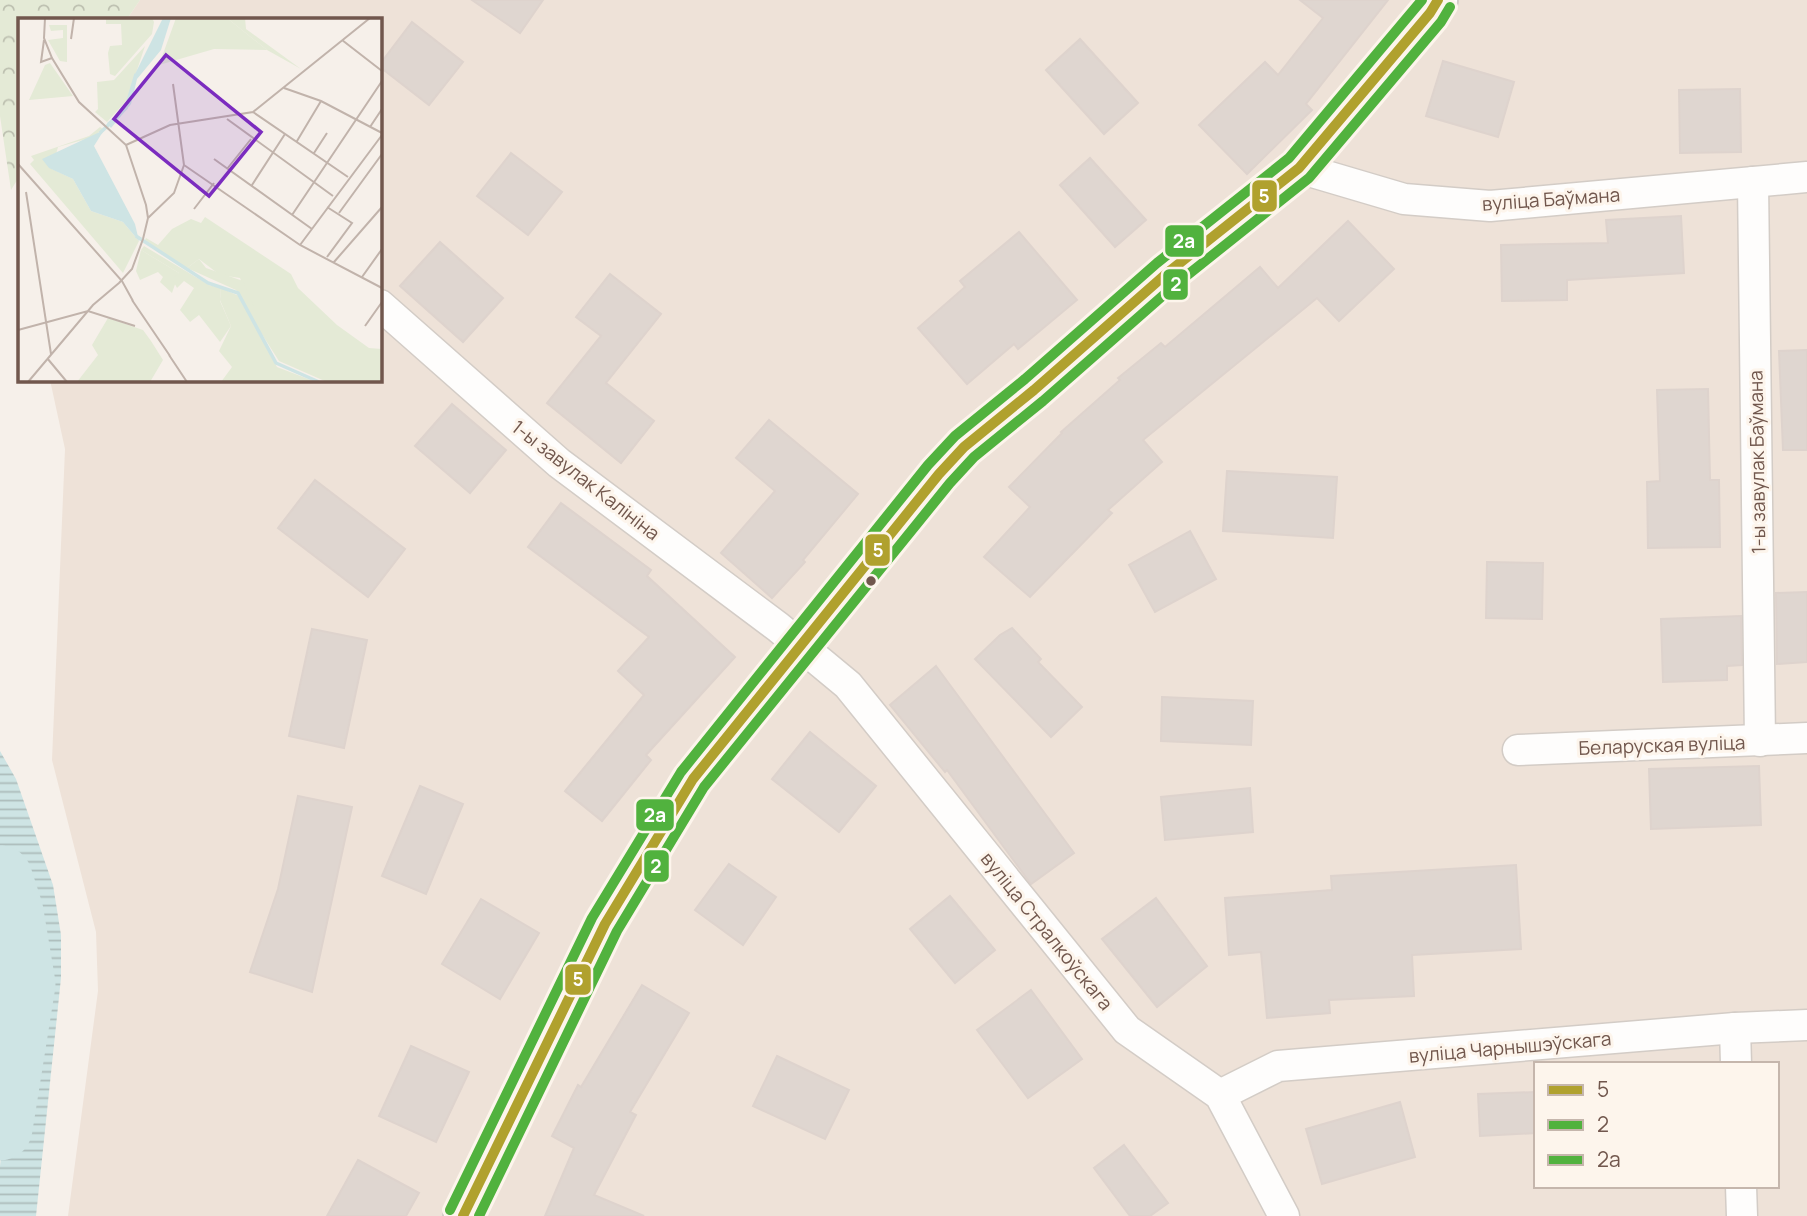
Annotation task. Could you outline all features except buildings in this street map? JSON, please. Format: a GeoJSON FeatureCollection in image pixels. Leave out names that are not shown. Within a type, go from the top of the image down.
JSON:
{"type":"FeatureCollection","features":[{"type":"Feature","properties":{"kind":"main road"},"geometry":{"type":"LineString","coordinates":[[463,1216],[605,924],[693,779],[939,474],[964,447],[1034,390],[1166,274],[1299,168],[1430,13],[1438,0]]}},
{"type":"Feature","properties":{"kind":"street","name":"вуліца Баўмана"},"geometry":{"type":"LineString","coordinates":[[1299,168],[1404,199],[1490,206],[1807,177]]}},
{"type":"Feature","properties":{"kind":"street","name":"1-ы завулак Баўмана"},"geometry":{"type":"LineString","coordinates":[[1753,182],[1760,741]]}},
{"type":"Feature","properties":{"kind":"street","name":"1-ы завулак Калініна"},"geometry":{"type":"LineString","coordinates":[[382,307],[559,463],[801,646]]}},
{"type":"Feature","properties":{"kind":"street","name":"вуліца Стралкоўскага"},"geometry":{"type":"LineString","coordinates":[[801,646],[848,685],[1127,1030],[1220,1095],[1284,1216]]}},
{"type":"Feature","properties":{"kind":"street","name":"Беларуская вуліца"},"geometry":{"type":"LineString","coordinates":[[1518,750],[1807,738]]}},
{"type":"Feature","properties":{"kind":"street","name":"вуліца Чарнышэўскага"},"geometry":{"type":"LineString","coordinates":[[1220,1095],[1279,1066],[1735,1028],[1807,1025]]}},
{"type":"Feature","properties":{"kind":"street"},"geometry":{"type":"LineString","coordinates":[[1735,1028],[1736,1062]]}},
{"type":"Feature","properties":{"kind":"street"},"geometry":{"type":"LineString","coordinates":[[1741,1188],[1742,1216]]}},
{"type":"Feature","properties":{"kind":"shaded area"},"geometry":{"type":"Polygon","coordinates":[[[140,0],[1807,0],[1807,1216],[68,1216],[98,991],[96,932],[52,760],[65,449],[50,382],[382,382],[382,18],[128,18],[140,0]]]}},
{"type":"Feature","properties":{"kind":"shaded area"},"geometry":{"type":"Polygon","coordinates":[[[0,751],[16,779],[53,885],[61,935],[61,978],[36,1216],[0,1216],[0,1166],[24,957],[0,867],[0,751]]]}},
{"type":"Feature","properties":{"kind":"green space"},"geometry":{"type":"Polygon","coordinates":[[[0,0],[140,0],[128,18],[18,18],[18,179],[11,190],[0,116],[0,0]]]}},
{"type":"Feature","properties":{"kind":"waterway"},"geometry":{"type":"LineString","coordinates":[[0,878],[11,912],[23,984],[0,1128]]}},
{"type":"Feature","properties":{"kind":"transit line","name":"2а"},"geometry":{"type":"LineString","coordinates":[[450,1210],[592,918],[681,772],[928,465],[955,436],[1025,379],[1157,263],[1289,158],[1422,0]]}},
{"type":"Feature","properties":{"kind":"transit line","name":"5"},"geometry":{"type":"LineString","coordinates":[[463,1216],[605,924],[693,779],[939,474],[964,447],[1034,390],[1166,274],[1299,168],[1430,13],[1438,0]]}},
{"type":"Feature","properties":{"kind":"transit line","name":"2"},"geometry":{"type":"LineString","coordinates":[[479,1216],[617,931],[704,787],[950,483],[974,457],[1043,401],[1175,285],[1309,178],[1441,22],[1450,7]]}}]}
